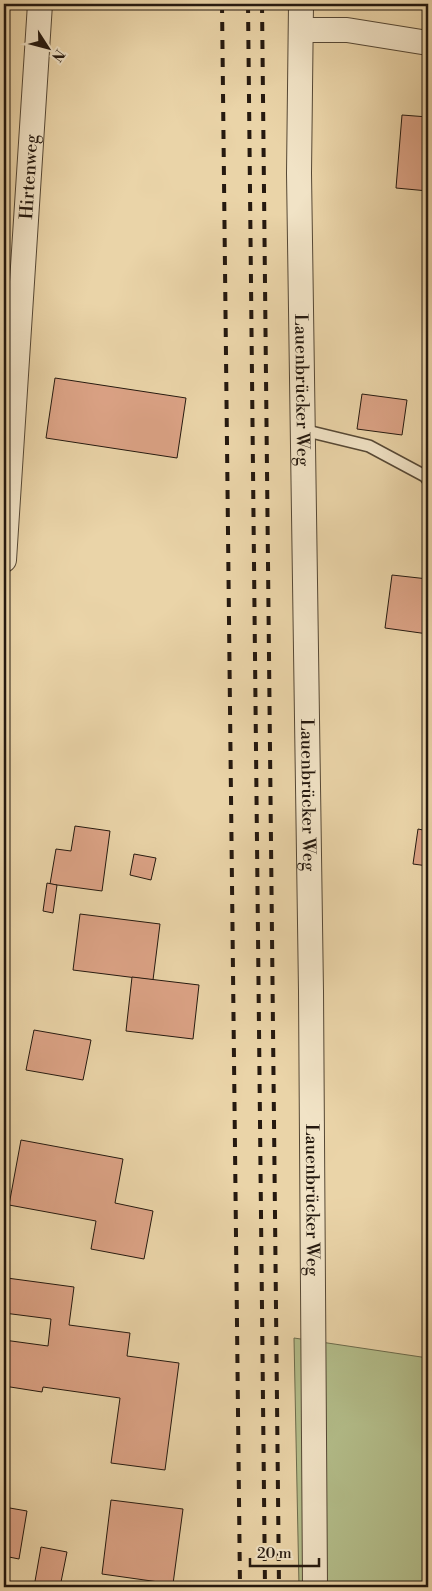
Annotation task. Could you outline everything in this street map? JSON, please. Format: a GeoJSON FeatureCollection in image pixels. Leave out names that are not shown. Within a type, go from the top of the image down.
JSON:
{"type":"FeatureCollection","features":[{"type":"Feature","properties":{"kind":"street","name":"Hirtenweg"},"geometry":{"type":"LineString","coordinates":[[4,560],[40,4]]}},
{"type":"Feature","properties":{"kind":"street","name":"Lauenbrücker Weg"},"geometry":{"type":"LineString","coordinates":[[301,4],[299,173],[311,1001],[315,1587]]}},
{"type":"Feature","properties":{"kind":"street"},"geometry":{"type":"LineString","coordinates":[[301,30],[347,30],[428,43]]}},
{"type":"Feature","properties":{"kind":"lane"},"geometry":{"type":"LineString","coordinates":[[303,430],[369,446],[425,476],[428,480]]}},
{"type":"Feature","properties":{"kind":"green space"},"geometry":{"type":"Polygon","coordinates":[[[294,1338],[428,1358],[428,1587],[299,1587],[294,1338]]]}},
{"type":"Feature","properties":{"kind":"building"},"geometry":{"type":"Polygon","coordinates":[[[4,35],[8,35],[4,85],[4,35]]]}},
{"type":"Feature","properties":{"kind":"building"},"geometry":{"type":"Polygon","coordinates":[[[402,115],[428,117],[428,191],[396,188],[402,115]]]}},
{"type":"Feature","properties":{"kind":"building"},"geometry":{"type":"Polygon","coordinates":[[[55,378],[186,398],[177,458],[46,438],[55,378]]]}},
{"type":"Feature","properties":{"kind":"building"},"geometry":{"type":"Polygon","coordinates":[[[362,394],[407,400],[402,435],[357,429],[362,394]]]}},
{"type":"Feature","properties":{"kind":"building"},"geometry":{"type":"Polygon","coordinates":[[[392,575],[428,579],[428,634],[385,628],[392,575]]]}},
{"type":"Feature","properties":{"kind":"building"},"geometry":{"type":"Polygon","coordinates":[[[75,826],[110,831],[102,891],[50,884],[56,849],[71,851],[75,826]]]}},
{"type":"Feature","properties":{"kind":"building"},"geometry":{"type":"Polygon","coordinates":[[[418,829],[428,831],[428,866],[413,864],[418,829]]]}},
{"type":"Feature","properties":{"kind":"building"},"geometry":{"type":"Polygon","coordinates":[[[134,854],[156,858],[151,880],[130,875],[134,854]]]}},
{"type":"Feature","properties":{"kind":"building"},"geometry":{"type":"Polygon","coordinates":[[[47,883],[57,885],[53,913],[43,911],[47,883]]]}},
{"type":"Feature","properties":{"kind":"building"},"geometry":{"type":"Polygon","coordinates":[[[80,914],[160,924],[153,980],[73,970],[80,914]]]}},
{"type":"Feature","properties":{"kind":"building"},"geometry":{"type":"Polygon","coordinates":[[[132,977],[199,985],[193,1039],[126,1031],[132,977]]]}},
{"type":"Feature","properties":{"kind":"building"},"geometry":{"type":"Polygon","coordinates":[[[34,1030],[91,1040],[83,1080],[26,1070],[34,1030]]]}},
{"type":"Feature","properties":{"kind":"building"},"geometry":{"type":"Polygon","coordinates":[[[21,1140],[123,1159],[115,1203],[153,1211],[144,1259],[91,1249],[96,1221],[9,1205],[21,1140]]]}},
{"type":"Feature","properties":{"kind":"building"},"geometry":{"type":"Polygon","coordinates":[[[7,1278],[74,1287],[69,1325],[130,1333],[127,1356],[179,1363],[165,1470],[111,1463],[120,1398],[43,1387],[42,1392],[4,1386],[4,1340],[48,1346],[51,1319],[4,1313],[7,1278]]]}},
{"type":"Feature","properties":{"kind":"building"},"geometry":{"type":"Polygon","coordinates":[[[111,1500],[183,1509],[173,1584],[102,1574],[111,1500]]]}},
{"type":"Feature","properties":{"kind":"building"},"geometry":{"type":"Polygon","coordinates":[[[4,1507],[27,1511],[19,1559],[4,1556],[4,1507]]]}},
{"type":"Feature","properties":{"kind":"building"},"geometry":{"type":"Polygon","coordinates":[[[41,1547],[67,1552],[60,1587],[34,1587],[41,1547]]]}},
{"type":"Feature","properties":{"kind":"railway"},"geometry":{"type":"LineString","coordinates":[[222,4],[240,1587]]}},
{"type":"Feature","properties":{"kind":"railway"},"geometry":{"type":"LineString","coordinates":[[248,4],[265,1587]]}},
{"type":"Feature","properties":{"kind":"railway"},"geometry":{"type":"LineString","coordinates":[[262,4],[279,1587]]}}]}
